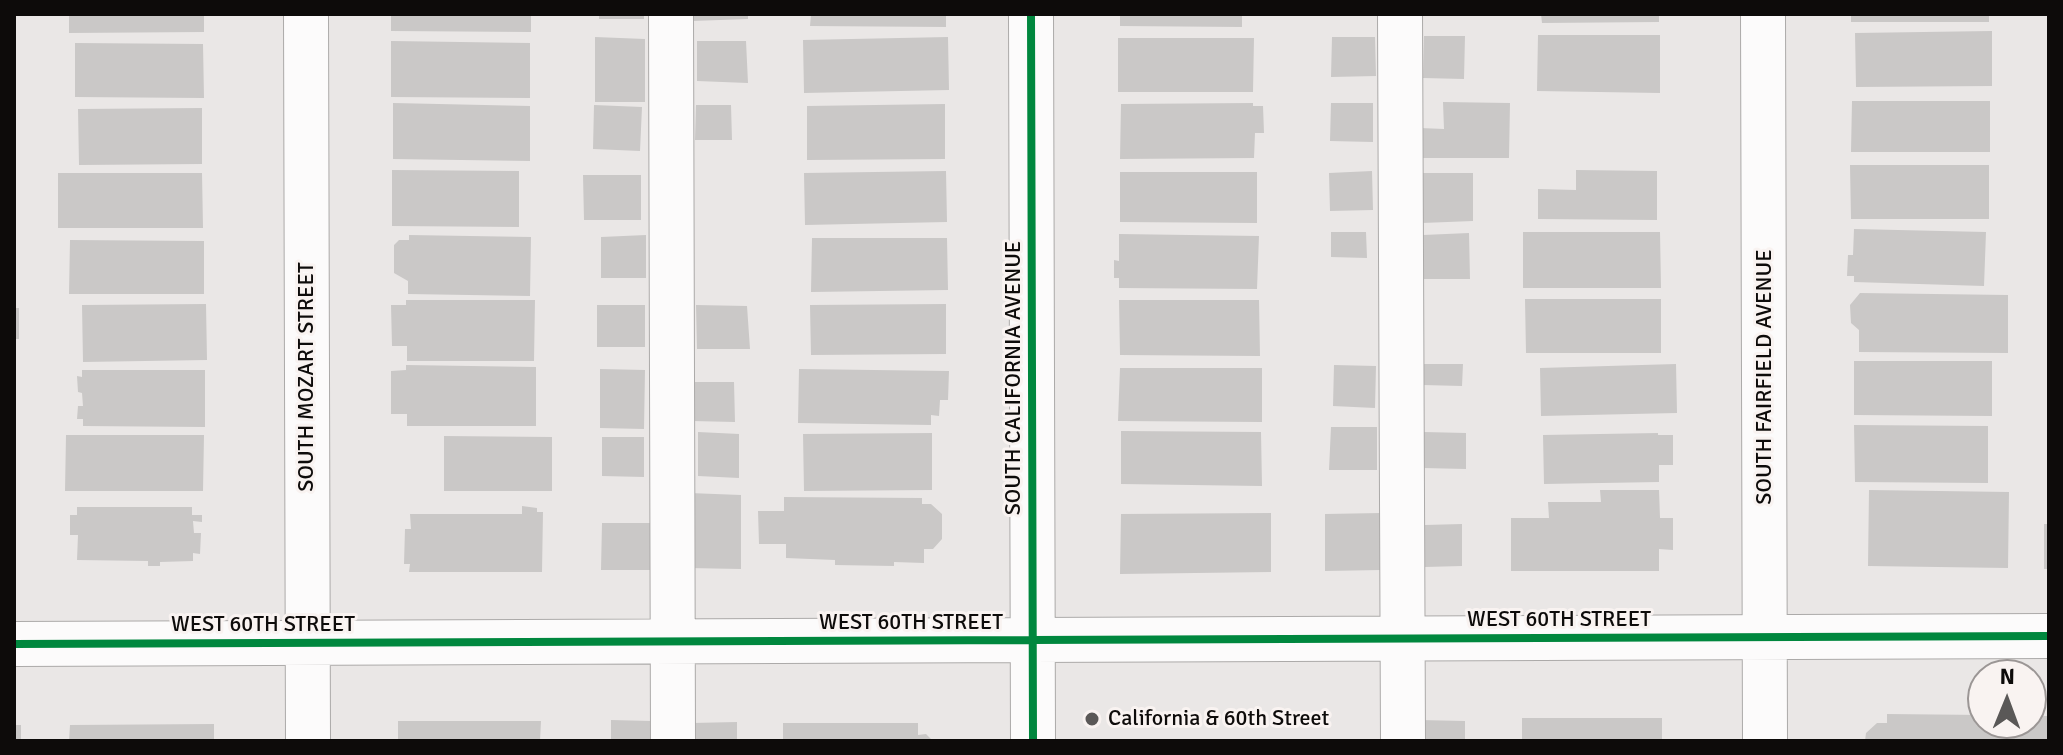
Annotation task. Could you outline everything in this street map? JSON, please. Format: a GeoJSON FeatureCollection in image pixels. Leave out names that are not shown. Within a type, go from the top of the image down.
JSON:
{"type":"FeatureCollection","features":[{"type":"Feature","properties":{"kind":"street","name":"SOUTH MOZART STREET"},"geometry":{"type":"LineString","coordinates":[[306,14],[308,741]]}},
{"type":"Feature","properties":{"kind":"street"},"geometry":{"type":"LineString","coordinates":[[671,14],[673,741]]}},
{"type":"Feature","properties":{"kind":"street","name":"SOUTH CALIFORNIA AVENUE"},"geometry":{"type":"LineString","coordinates":[[1031,14],[1033,741]]}},
{"type":"Feature","properties":{"kind":"street"},"geometry":{"type":"LineString","coordinates":[[1400,14],[1403,741]]}},
{"type":"Feature","properties":{"kind":"street","name":"SOUTH FAIRFIELD AVENUE"},"geometry":{"type":"LineString","coordinates":[[1763,14],[1765,741]]}},
{"type":"Feature","properties":{"kind":"street","name":"WEST 60TH STREET"},"geometry":{"type":"LineString","coordinates":[[14,644],[2049,636]]}},
{"type":"Feature","properties":{"kind":"building"},"geometry":{"type":"Polygon","coordinates":[[[69,14],[204,14],[204,32],[69,33],[69,14]]]}},
{"type":"Feature","properties":{"kind":"building"},"geometry":{"type":"Polygon","coordinates":[[[391,14],[531,14],[531,32],[391,31],[391,14]]]}},
{"type":"Feature","properties":{"kind":"building"},"geometry":{"type":"Polygon","coordinates":[[[599,14],[644,14],[644,19],[599,19],[599,14]]]}},
{"type":"Feature","properties":{"kind":"building"},"geometry":{"type":"Polygon","coordinates":[[[692,14],[748,14],[748,19],[692,21],[692,14]]]}},
{"type":"Feature","properties":{"kind":"building"},"geometry":{"type":"Polygon","coordinates":[[[811,14],[946,14],[946,27],[810,26],[811,14]]]}},
{"type":"Feature","properties":{"kind":"building"},"geometry":{"type":"Polygon","coordinates":[[[1120,14],[1242,14],[1242,27],[1120,26],[1120,14]]]}},
{"type":"Feature","properties":{"kind":"building"},"geometry":{"type":"Polygon","coordinates":[[[1541,14],[1659,14],[1659,22],[1542,23],[1541,14]]]}},
{"type":"Feature","properties":{"kind":"building"},"geometry":{"type":"Polygon","coordinates":[[[1851,14],[1989,14],[1989,22],[1851,22],[1851,14]]]}},
{"type":"Feature","properties":{"kind":"building"},"geometry":{"type":"Polygon","coordinates":[[[1992,31],[1992,86],[1856,87],[1855,33],[1992,31]]]}},
{"type":"Feature","properties":{"kind":"building"},"geometry":{"type":"Polygon","coordinates":[[[1538,35],[1660,35],[1660,93],[1537,91],[1538,35]]]}},
{"type":"Feature","properties":{"kind":"building"},"geometry":{"type":"Polygon","coordinates":[[[1424,36],[1465,36],[1464,79],[1423,78],[1424,36]]]}},
{"type":"Feature","properties":{"kind":"building"},"geometry":{"type":"Polygon","coordinates":[[[595,37],[645,39],[645,102],[595,102],[595,37]]]}},
{"type":"Feature","properties":{"kind":"building"},"geometry":{"type":"Polygon","coordinates":[[[948,37],[949,90],[804,93],[803,40],[948,37]]]}},
{"type":"Feature","properties":{"kind":"building"},"geometry":{"type":"Polygon","coordinates":[[[1332,37],[1375,37],[1376,76],[1331,77],[1332,37]]]}},
{"type":"Feature","properties":{"kind":"building"},"geometry":{"type":"Polygon","coordinates":[[[1118,38],[1254,38],[1253,92],[1118,92],[1118,38]]]}},
{"type":"Feature","properties":{"kind":"building"},"geometry":{"type":"Polygon","coordinates":[[[391,41],[530,43],[530,98],[391,97],[391,41]]]}},
{"type":"Feature","properties":{"kind":"building"},"geometry":{"type":"Polygon","coordinates":[[[697,41],[746,41],[748,83],[697,81],[697,41]]]}},
{"type":"Feature","properties":{"kind":"building"},"geometry":{"type":"Polygon","coordinates":[[[75,43],[203,44],[204,98],[75,97],[75,43]]]}},
{"type":"Feature","properties":{"kind":"building"},"geometry":{"type":"Polygon","coordinates":[[[1852,101],[1990,101],[1990,152],[1851,152],[1852,101]]]}},
{"type":"Feature","properties":{"kind":"building"},"geometry":{"type":"Polygon","coordinates":[[[1443,102],[1510,103],[1509,158],[1421,158],[1420,128],[1444,129],[1443,102]]]}},
{"type":"Feature","properties":{"kind":"building"},"geometry":{"type":"Polygon","coordinates":[[[393,103],[530,106],[530,161],[393,159],[393,103]]]}},
{"type":"Feature","properties":{"kind":"building"},"geometry":{"type":"Polygon","coordinates":[[[1253,103],[1253,106],[1263,106],[1264,133],[1255,133],[1254,158],[1120,159],[1121,104],[1253,103]]]}},
{"type":"Feature","properties":{"kind":"building"},"geometry":{"type":"Polygon","coordinates":[[[1331,103],[1373,103],[1373,142],[1330,141],[1331,103]]]}},
{"type":"Feature","properties":{"kind":"building"},"geometry":{"type":"Polygon","coordinates":[[[945,104],[945,159],[807,160],[807,106],[945,104]]]}},
{"type":"Feature","properties":{"kind":"building"},"geometry":{"type":"Polygon","coordinates":[[[594,105],[642,107],[640,151],[593,149],[594,105]]]}},
{"type":"Feature","properties":{"kind":"building"},"geometry":{"type":"Polygon","coordinates":[[[696,105],[731,105],[732,140],[695,140],[696,105]]]}},
{"type":"Feature","properties":{"kind":"building"},"geometry":{"type":"Polygon","coordinates":[[[202,108],[202,164],[79,165],[78,109],[202,108]]]}},
{"type":"Feature","properties":{"kind":"building"},"geometry":{"type":"Polygon","coordinates":[[[1850,165],[1989,165],[1989,219],[1851,219],[1850,165]]]}},
{"type":"Feature","properties":{"kind":"building"},"geometry":{"type":"Polygon","coordinates":[[[392,170],[519,171],[519,227],[392,226],[392,170]]]}},
{"type":"Feature","properties":{"kind":"building"},"geometry":{"type":"Polygon","coordinates":[[[1576,170],[1657,171],[1657,220],[1538,219],[1538,189],[1576,190],[1576,170]]]}},
{"type":"Feature","properties":{"kind":"building"},"geometry":{"type":"Polygon","coordinates":[[[946,171],[947,222],[805,225],[804,173],[946,171]]]}},
{"type":"Feature","properties":{"kind":"building"},"geometry":{"type":"Polygon","coordinates":[[[1372,171],[1373,210],[1330,211],[1329,173],[1372,171]]]}},
{"type":"Feature","properties":{"kind":"building"},"geometry":{"type":"Polygon","coordinates":[[[1120,172],[1257,172],[1257,223],[1120,222],[1120,172]]]}},
{"type":"Feature","properties":{"kind":"building"},"geometry":{"type":"Polygon","coordinates":[[[58,173],[202,173],[203,228],[58,228],[58,173]]]}},
{"type":"Feature","properties":{"kind":"building"},"geometry":{"type":"Polygon","coordinates":[[[1422,173],[1473,173],[1473,221],[1422,223],[1422,173]]]}},
{"type":"Feature","properties":{"kind":"building"},"geometry":{"type":"Polygon","coordinates":[[[583,175],[641,175],[641,220],[584,220],[583,175]]]}},
{"type":"Feature","properties":{"kind":"building"},"geometry":{"type":"Polygon","coordinates":[[[1854,229],[1986,232],[1984,286],[1854,282],[1854,276],[1847,276],[1848,255],[1853,255],[1854,229]]]}},
{"type":"Feature","properties":{"kind":"building"},"geometry":{"type":"Polygon","coordinates":[[[1331,232],[1366,232],[1367,258],[1331,257],[1331,232]]]}},
{"type":"Feature","properties":{"kind":"building"},"geometry":{"type":"Polygon","coordinates":[[[1523,232],[1660,232],[1661,288],[1523,288],[1523,232]]]}},
{"type":"Feature","properties":{"kind":"building"},"geometry":{"type":"Polygon","coordinates":[[[1469,233],[1470,279],[1424,279],[1423,235],[1469,233]]]}},
{"type":"Feature","properties":{"kind":"building"},"geometry":{"type":"Polygon","coordinates":[[[1119,234],[1259,236],[1257,289],[1119,288],[1119,278],[1114,278],[1114,260],[1119,261],[1119,234]]]}},
{"type":"Feature","properties":{"kind":"building"},"geometry":{"type":"Polygon","coordinates":[[[409,235],[531,237],[530,296],[408,294],[408,281],[394,273],[394,245],[399,240],[409,240],[409,235]]]}},
{"type":"Feature","properties":{"kind":"building"},"geometry":{"type":"Polygon","coordinates":[[[646,235],[646,278],[601,278],[601,237],[646,235]]]}},
{"type":"Feature","properties":{"kind":"building"},"geometry":{"type":"Polygon","coordinates":[[[812,238],[947,238],[948,290],[811,292],[812,238]]]}},
{"type":"Feature","properties":{"kind":"building"},"geometry":{"type":"Polygon","coordinates":[[[70,240],[204,241],[204,294],[69,294],[70,240]]]}},
{"type":"Feature","properties":{"kind":"building"},"geometry":{"type":"Polygon","coordinates":[[[1860,293],[2008,295],[2008,353],[1859,352],[1859,330],[1851,323],[1850,305],[1860,293]]]}},
{"type":"Feature","properties":{"kind":"building"},"geometry":{"type":"Polygon","coordinates":[[[1525,299],[1661,299],[1661,353],[1526,353],[1525,299]]]}},
{"type":"Feature","properties":{"kind":"building"},"geometry":{"type":"Polygon","coordinates":[[[406,300],[535,300],[534,361],[407,361],[407,346],[392,346],[391,305],[406,305],[406,300]]]}},
{"type":"Feature","properties":{"kind":"building"},"geometry":{"type":"Polygon","coordinates":[[[1119,300],[1259,300],[1260,356],[1120,355],[1119,300]]]}},
{"type":"Feature","properties":{"kind":"building"},"geometry":{"type":"Polygon","coordinates":[[[206,304],[207,360],[83,362],[82,305],[206,304]]]}},
{"type":"Feature","properties":{"kind":"building"},"geometry":{"type":"Polygon","coordinates":[[[946,304],[946,354],[811,355],[810,305],[946,304]]]}},
{"type":"Feature","properties":{"kind":"building"},"geometry":{"type":"Polygon","coordinates":[[[597,305],[645,305],[645,347],[597,347],[597,305]]]}},
{"type":"Feature","properties":{"kind":"building"},"geometry":{"type":"Polygon","coordinates":[[[696,305],[747,306],[750,349],[697,349],[696,305]]]}},
{"type":"Feature","properties":{"kind":"building"},"geometry":{"type":"Polygon","coordinates":[[[14,308],[19,308],[19,339],[14,339],[14,308]]]}},
{"type":"Feature","properties":{"kind":"building"},"geometry":{"type":"Polygon","coordinates":[[[1854,361],[1992,361],[1992,416],[1854,415],[1854,361]]]}},
{"type":"Feature","properties":{"kind":"building"},"geometry":{"type":"Polygon","coordinates":[[[1423,364],[1463,364],[1462,386],[1423,385],[1423,364]]]}},
{"type":"Feature","properties":{"kind":"building"},"geometry":{"type":"Polygon","coordinates":[[[1676,364],[1677,413],[1541,416],[1540,368],[1676,364]]]}},
{"type":"Feature","properties":{"kind":"building"},"geometry":{"type":"Polygon","coordinates":[[[406,365],[536,367],[536,426],[407,426],[407,414],[391,414],[391,371],[406,370],[406,365]]]}},
{"type":"Feature","properties":{"kind":"building"},"geometry":{"type":"Polygon","coordinates":[[[1334,365],[1376,366],[1375,408],[1333,406],[1334,365]]]}},
{"type":"Feature","properties":{"kind":"building"},"geometry":{"type":"Polygon","coordinates":[[[1120,368],[1262,368],[1262,422],[1118,421],[1120,368]]]}},
{"type":"Feature","properties":{"kind":"building"},"geometry":{"type":"Polygon","coordinates":[[[600,369],[645,370],[644,429],[600,428],[600,369]]]}},
{"type":"Feature","properties":{"kind":"building"},"geometry":{"type":"Polygon","coordinates":[[[799,369],[949,371],[948,400],[940,400],[939,416],[931,415],[931,425],[798,423],[799,369]]]}},
{"type":"Feature","properties":{"kind":"building"},"geometry":{"type":"Polygon","coordinates":[[[82,370],[205,370],[205,427],[83,426],[83,419],[77,419],[78,406],[83,406],[77,376],[82,377],[82,370]]]}},
{"type":"Feature","properties":{"kind":"building"},"geometry":{"type":"Polygon","coordinates":[[[693,382],[734,382],[735,422],[692,421],[693,382]]]}},
{"type":"Feature","properties":{"kind":"building"},"geometry":{"type":"Polygon","coordinates":[[[1854,425],[1988,426],[1988,483],[1855,482],[1854,425]]]}},
{"type":"Feature","properties":{"kind":"building"},"geometry":{"type":"Polygon","coordinates":[[[1331,427],[1377,427],[1377,470],[1329,470],[1331,427]]]}},
{"type":"Feature","properties":{"kind":"building"},"geometry":{"type":"Polygon","coordinates":[[[1121,431],[1261,432],[1262,486],[1121,484],[1121,431]]]}},
{"type":"Feature","properties":{"kind":"building"},"geometry":{"type":"Polygon","coordinates":[[[698,432],[739,434],[739,478],[698,476],[698,432]]]}},
{"type":"Feature","properties":{"kind":"building"},"geometry":{"type":"Polygon","coordinates":[[[1424,432],[1466,433],[1466,469],[1423,468],[1424,432]]]}},
{"type":"Feature","properties":{"kind":"building"},"geometry":{"type":"Polygon","coordinates":[[[932,433],[932,490],[804,491],[803,434],[932,433]]]}},
{"type":"Feature","properties":{"kind":"building"},"geometry":{"type":"Polygon","coordinates":[[[66,435],[204,435],[203,491],[65,491],[66,435]]]}},
{"type":"Feature","properties":{"kind":"building"},"geometry":{"type":"Polygon","coordinates":[[[1543,435],[1673,435],[1673,465],[1659,465],[1659,482],[1544,484],[1543,435]]]}},
{"type":"Feature","properties":{"kind":"building"},"geometry":{"type":"Polygon","coordinates":[[[444,436],[552,437],[552,491],[444,491],[444,436]]]}},
{"type":"Feature","properties":{"kind":"building"},"geometry":{"type":"Polygon","coordinates":[[[602,437],[644,437],[644,477],[602,476],[602,437]]]}},
{"type":"Feature","properties":{"kind":"building"},"geometry":{"type":"Polygon","coordinates":[[[1600,490],[1659,490],[1660,518],[1673,518],[1673,550],[1659,549],[1659,571],[1511,571],[1511,518],[1549,518],[1548,502],[1601,502],[1600,490]]]}},
{"type":"Feature","properties":{"kind":"building"},"geometry":{"type":"Polygon","coordinates":[[[1869,490],[2009,492],[2008,568],[1868,566],[1869,490]]]}},
{"type":"Feature","properties":{"kind":"building"},"geometry":{"type":"Polygon","coordinates":[[[689,493],[741,495],[741,569],[688,568],[689,493]]]}},
{"type":"Feature","properties":{"kind":"building"},"geometry":{"type":"Polygon","coordinates":[[[784,497],[922,498],[922,504],[931,504],[942,514],[942,539],[933,549],[924,549],[924,563],[835,565],[835,560],[786,558],[786,544],[759,544],[758,511],[784,511],[784,497]]]}},
{"type":"Feature","properties":{"kind":"building"},"geometry":{"type":"Polygon","coordinates":[[[522,506],[543,512],[542,572],[409,572],[410,564],[404,564],[405,529],[411,529],[410,514],[522,514],[522,506]]]}},
{"type":"Feature","properties":{"kind":"building"},"geometry":{"type":"Polygon","coordinates":[[[77,507],[192,507],[192,515],[202,515],[202,522],[193,521],[194,533],[201,533],[200,554],[193,553],[193,561],[160,562],[160,566],[148,566],[148,561],[77,560],[78,535],[70,535],[70,515],[77,515],[77,507]]]}},
{"type":"Feature","properties":{"kind":"building"},"geometry":{"type":"Polygon","coordinates":[[[1271,513],[1271,572],[1120,574],[1121,514],[1271,513]]]}},
{"type":"Feature","properties":{"kind":"building"},"geometry":{"type":"Polygon","coordinates":[[[1381,513],[1381,570],[1325,571],[1325,514],[1381,513]]]}},
{"type":"Feature","properties":{"kind":"building"},"geometry":{"type":"Polygon","coordinates":[[[602,523],[651,523],[650,570],[601,570],[602,523]]]}},
{"type":"Feature","properties":{"kind":"building"},"geometry":{"type":"Polygon","coordinates":[[[1462,524],[1462,566],[1425,567],[1425,525],[1462,524]]]}},
{"type":"Feature","properties":{"kind":"building"},"geometry":{"type":"Polygon","coordinates":[[[2044,524],[2049,524],[2049,569],[2044,569],[2044,524]]]}},
{"type":"Feature","properties":{"kind":"building"},"geometry":{"type":"Polygon","coordinates":[[[1887,714],[1967,715],[1967,739],[2047,739],[2048,716],[2048,741],[1865,741],[1866,733],[1877,723],[1887,723],[1887,714]]]}},
{"type":"Feature","properties":{"kind":"building"},"geometry":{"type":"Polygon","coordinates":[[[1522,718],[1662,718],[1662,741],[1522,741],[1522,718]]]}},
{"type":"Feature","properties":{"kind":"building"},"geometry":{"type":"Polygon","coordinates":[[[611,720],[651,721],[651,741],[611,741],[611,720]]]}},
{"type":"Feature","properties":{"kind":"building"},"geometry":{"type":"Polygon","coordinates":[[[1419,720],[1465,721],[1465,741],[1419,741],[1419,720]]]}},
{"type":"Feature","properties":{"kind":"building"},"geometry":{"type":"Polygon","coordinates":[[[398,721],[541,721],[540,741],[398,741],[398,721]]]}},
{"type":"Feature","properties":{"kind":"building"},"geometry":{"type":"Polygon","coordinates":[[[737,722],[737,741],[692,741],[692,723],[737,722]]]}},
{"type":"Feature","properties":{"kind":"building"},"geometry":{"type":"Polygon","coordinates":[[[783,723],[918,723],[918,735],[926,734],[933,741],[783,741],[783,723]]]}},
{"type":"Feature","properties":{"kind":"building"},"geometry":{"type":"Polygon","coordinates":[[[214,724],[214,741],[69,741],[70,725],[214,724]]]}},
{"type":"Feature","properties":{"kind":"building"},"geometry":{"type":"Polygon","coordinates":[[[14,725],[21,725],[21,741],[14,741],[14,725]]]}},
{"type":"Feature","properties":{"kind":"cycle path"},"geometry":{"type":"LineString","coordinates":[[1031,14],[1033,741]]}},
{"type":"Feature","properties":{"kind":"cycle path"},"geometry":{"type":"LineString","coordinates":[[14,644],[2049,636]]}},
{"type":"Feature","properties":{"kind":"place","name":"California & 60th Street"},"geometry":{"type":"Point","coordinates":[1092,719]}}]}
